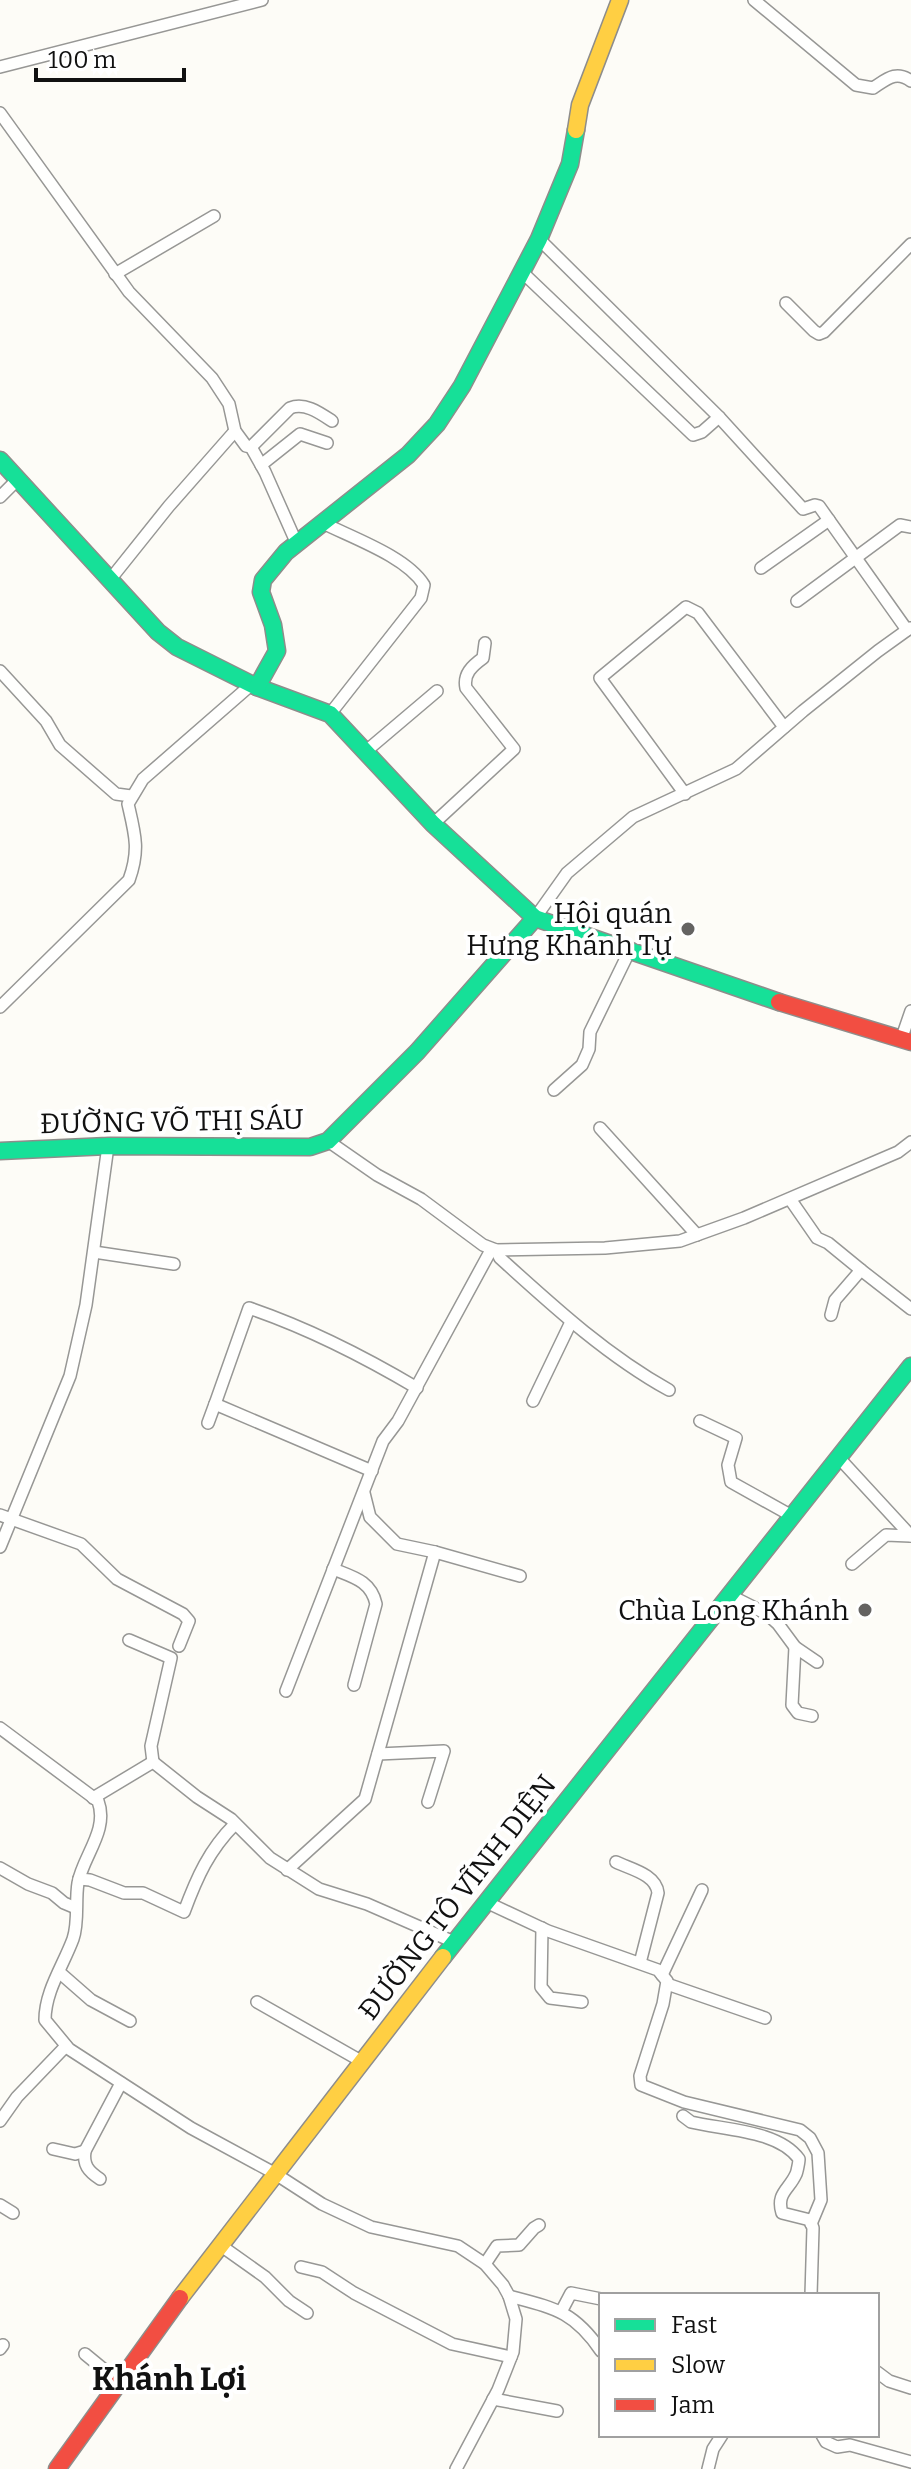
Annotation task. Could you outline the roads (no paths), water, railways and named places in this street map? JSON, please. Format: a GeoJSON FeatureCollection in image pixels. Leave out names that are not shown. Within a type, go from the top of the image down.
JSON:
{"type":"FeatureCollection","features":[{"type":"Feature","properties":{"kind":"main road"},"geometry":{"type":"LineString","coordinates":[[254,686],[277,651],[273,625],[261,592],[263,580],[280,558],[400,463],[437,424],[462,386],[539,239],[570,164],[580,105],[620,0]]}},
{"type":"Feature","properties":{"kind":"main road"},"geometry":{"type":"LineString","coordinates":[[0,460],[158,632],[177,647],[254,686],[330,714],[433,824],[535,918],[811,1013],[906,1041]]}},
{"type":"Feature","properties":{"kind":"main road","name":"ĐƯỜNG VÕ THỊ SÁU"},"geometry":{"type":"LineString","coordinates":[[0,1151],[108,1146],[310,1147],[328,1141],[417,1052],[535,918]]}},
{"type":"Feature","properties":{"kind":"main road","name":"ĐƯỜNG TÔ VĨNH DIỆN"},"geometry":{"type":"LineString","coordinates":[[57,2469],[274,2173],[911,1366]]}},
{"type":"Feature","properties":{"kind":"street"},"geometry":{"type":"LineString","coordinates":[[0,67],[243,2],[262,0]]}},
{"type":"Feature","properties":{"kind":"street"},"geometry":{"type":"LineString","coordinates":[[754,0],[856,85],[873,88],[894,74],[910,78]]}},
{"type":"Feature","properties":{"kind":"street"},"geometry":{"type":"LineString","coordinates":[[0,113],[115,274],[152,319],[212,378],[229,404],[235,431],[246,446],[251,447],[261,465],[297,544]]}},
{"type":"Feature","properties":{"kind":"street"},"geometry":{"type":"LineString","coordinates":[[115,274],[214,216]]}},
{"type":"Feature","properties":{"kind":"street"},"geometry":{"type":"LineString","coordinates":[[535,918],[567,873],[605,838],[633,817],[736,769],[784,727],[909,629],[815,505],[803,509],[719,417],[539,239]]}},
{"type":"Feature","properties":{"kind":"street"},"geometry":{"type":"LineString","coordinates":[[786,303],[814,331],[819,334],[824,332],[911,244]]}},
{"type":"Feature","properties":{"kind":"street"},"geometry":{"type":"LineString","coordinates":[[522,272],[693,435],[702,432],[719,417]]}},
{"type":"Feature","properties":{"kind":"street"},"geometry":{"type":"LineString","coordinates":[[251,447],[296,405],[307,407],[332,421]]}},
{"type":"Feature","properties":{"kind":"street"},"geometry":{"type":"LineString","coordinates":[[109,581],[235,431]]}},
{"type":"Feature","properties":{"kind":"street"},"geometry":{"type":"LineString","coordinates":[[261,465],[300,434],[327,443]]}},
{"type":"Feature","properties":{"kind":"street"},"geometry":{"type":"LineString","coordinates":[[0,497],[18,479]]}},
{"type":"Feature","properties":{"kind":"street"},"geometry":{"type":"LineString","coordinates":[[761,568],[829,520]]}},
{"type":"Feature","properties":{"kind":"street"},"geometry":{"type":"LineString","coordinates":[[323,523],[395,559],[418,575],[424,585],[421,598],[330,714]]}},
{"type":"Feature","properties":{"kind":"street"},"geometry":{"type":"LineString","coordinates":[[797,601],[900,525],[911,527]]}},
{"type":"Feature","properties":{"kind":"street"},"geometry":{"type":"LineString","coordinates":[[685,794],[600,678],[686,607],[698,613],[784,727]]}},
{"type":"Feature","properties":{"kind":"street"},"geometry":{"type":"LineString","coordinates":[[433,824],[514,749],[466,688],[465,679],[471,667],[483,658],[485,643]]}},
{"type":"Feature","properties":{"kind":"street"},"geometry":{"type":"LineString","coordinates":[[0,671],[46,721],[60,745],[116,794],[131,796]]}},
{"type":"Feature","properties":{"kind":"street"},"geometry":{"type":"LineString","coordinates":[[0,1007],[129,880],[136,862],[137,844],[128,804],[143,779],[254,686]]}},
{"type":"Feature","properties":{"kind":"street"},"geometry":{"type":"LineString","coordinates":[[365,752],[437,691]]}},
{"type":"Feature","properties":{"kind":"street"},"geometry":{"type":"LineString","coordinates":[[554,1090],[582,1065],[589,1049],[590,1032],[629,952]]}},
{"type":"Feature","properties":{"kind":"street"},"geometry":{"type":"LineString","coordinates":[[906,1041],[911,1011]]}},
{"type":"Feature","properties":{"kind":"street"},"geometry":{"type":"LineString","coordinates":[[600,1128],[697,1235]]}},
{"type":"Feature","properties":{"kind":"street"},"geometry":{"type":"LineString","coordinates":[[328,1141],[377,1175],[421,1199],[494,1250],[571,1322],[646,1377],[669,1390]]}},
{"type":"Feature","properties":{"kind":"street"},"geometry":{"type":"LineString","coordinates":[[494,1250],[661,1244],[697,1235],[790,1199],[898,1152],[911,1142]]}},
{"type":"Feature","properties":{"kind":"street"},"geometry":{"type":"LineString","coordinates":[[0,1547],[70,1376],[86,1305],[108,1146]]}},
{"type":"Feature","properties":{"kind":"street"},"geometry":{"type":"LineString","coordinates":[[790,1199],[817,1238],[828,1243],[911,1309]]}},
{"type":"Feature","properties":{"kind":"street"},"geometry":{"type":"LineString","coordinates":[[286,1691],[383,1441],[398,1421],[494,1250]]}},
{"type":"Feature","properties":{"kind":"street"},"geometry":{"type":"LineString","coordinates":[[94,1252],[174,1264]]}},
{"type":"Feature","properties":{"kind":"street"},"geometry":{"type":"LineString","coordinates":[[831,1315],[835,1300],[861,1270]]}},
{"type":"Feature","properties":{"kind":"street"},"geometry":{"type":"LineString","coordinates":[[208,1423],[249,1308],[297,1324],[417,1388]]}},
{"type":"Feature","properties":{"kind":"street"},"geometry":{"type":"LineString","coordinates":[[533,1401],[571,1322]]}},
{"type":"Feature","properties":{"kind":"street"},"geometry":{"type":"LineString","coordinates":[[215,1404],[372,1471]]}},
{"type":"Feature","properties":{"kind":"street"},"geometry":{"type":"LineString","coordinates":[[700,1421],[736,1438],[728,1465],[731,1482],[792,1516]]}},
{"type":"Feature","properties":{"kind":"street"},"geometry":{"type":"LineString","coordinates":[[840,1459],[911,1536]]}},
{"type":"Feature","properties":{"kind":"street"},"geometry":{"type":"LineString","coordinates":[[364,1492],[370,1517],[397,1544],[520,1576]]}},
{"type":"Feature","properties":{"kind":"street"},"geometry":{"type":"LineString","coordinates":[[0,1515],[81,1544],[130,1588],[183,1614],[189,1625],[179,1646]]}},
{"type":"Feature","properties":{"kind":"street"},"geometry":{"type":"LineString","coordinates":[[852,1564],[886,1535],[911,1536]]}},
{"type":"Feature","properties":{"kind":"street"},"geometry":{"type":"LineString","coordinates":[[287,1870],[361,1805],[435,1552]]}},
{"type":"Feature","properties":{"kind":"street"},"geometry":{"type":"LineString","coordinates":[[333,1569],[363,1581],[374,1592],[376,1604],[354,1685]]}},
{"type":"Feature","properties":{"kind":"street"},"geometry":{"type":"LineString","coordinates":[[729,1595],[767,1614],[795,1647],[817,1662]]}},
{"type":"Feature","properties":{"kind":"street"},"geometry":{"type":"LineString","coordinates":[[129,1640],[171,1658],[151,1746],[153,1762],[235,1824],[287,1870],[319,1889],[367,1904],[454,1942]]}},
{"type":"Feature","properties":{"kind":"street"},"geometry":{"type":"LineString","coordinates":[[795,1647],[792,1705],[798,1713],[812,1716]]}},
{"type":"Feature","properties":{"kind":"street"},"geometry":{"type":"LineString","coordinates":[[0,1728],[98,1801],[100,1808],[96,1841],[79,1879],[74,1936],[47,1998],[45,2020],[66,2046],[191,2128],[274,2173],[322,2204],[371,2227],[458,2246],[485,2264],[503,2285],[516,2319],[511,2357],[458,2468]]}},
{"type":"Feature","properties":{"kind":"street"},"geometry":{"type":"LineString","coordinates":[[378,1754],[444,1751],[428,1802]]}},
{"type":"Feature","properties":{"kind":"street"},"geometry":{"type":"LineString","coordinates":[[93,1798],[153,1762]]}},
{"type":"Feature","properties":{"kind":"street"},"geometry":{"type":"LineString","coordinates":[[79,1879],[124,1893],[143,1893],[184,1912],[202,1866],[217,1843],[235,1824]]}},
{"type":"Feature","properties":{"kind":"street"},"geometry":{"type":"LineString","coordinates":[[616,1862],[651,1878],[657,1886],[658,1893],[640,1963]]}},
{"type":"Feature","properties":{"kind":"street"},"geometry":{"type":"LineString","coordinates":[[0,1868],[76,1908]]}},
{"type":"Feature","properties":{"kind":"street"},"geometry":{"type":"LineString","coordinates":[[702,1890],[664,1980],[663,2004],[640,2076],[641,2085],[684,2102],[775,2122],[800,2130],[810,2138],[818,2153],[821,2200],[811,2224],[811,2293]]}},
{"type":"Feature","properties":{"kind":"street"},"geometry":{"type":"LineString","coordinates":[[486,1902],[542,1928],[658,1970],[664,1980],[765,2018]]}},
{"type":"Feature","properties":{"kind":"street"},"geometry":{"type":"LineString","coordinates":[[542,1928],[541,1987],[550,1998],[582,2002]]}},
{"type":"Feature","properties":{"kind":"street"},"geometry":{"type":"LineString","coordinates":[[59,1972],[91,2000],[130,2021]]}},
{"type":"Feature","properties":{"kind":"street"},"geometry":{"type":"LineString","coordinates":[[257,2002],[361,2061]]}},
{"type":"Feature","properties":{"kind":"street"},"geometry":{"type":"LineString","coordinates":[[0,2121],[17,2097],[66,2046]]}},
{"type":"Feature","properties":{"kind":"street"},"geometry":{"type":"LineString","coordinates":[[100,2179],[90,2173],[84,2163],[85,2151],[121,2083]]}},
{"type":"Feature","properties":{"kind":"street"},"geometry":{"type":"LineString","coordinates":[[683,2116],[691,2122],[756,2135],[790,2147],[799,2159],[797,2173],[782,2192],[779,2204],[782,2213],[810,2220],[811,2224]]}},
{"type":"Feature","properties":{"kind":"street"},"geometry":{"type":"LineString","coordinates":[[53,2149],[75,2154],[85,2151]]}},
{"type":"Feature","properties":{"kind":"street"},"geometry":{"type":"LineString","coordinates":[[0,2205],[13,2213]]}},
{"type":"Feature","properties":{"kind":"street"},"geometry":{"type":"LineString","coordinates":[[485,2264],[497,2246],[521,2244],[539,2225]]}},
{"type":"Feature","properties":{"kind":"street"},"geometry":{"type":"LineString","coordinates":[[220,2245],[265,2277],[289,2301],[307,2313]]}},
{"type":"Feature","properties":{"kind":"street"},"geometry":{"type":"LineString","coordinates":[[301,2267],[322,2272],[354,2293],[452,2344],[511,2357]]}},
{"type":"Feature","properties":{"kind":"street"},"geometry":{"type":"LineString","coordinates":[[561,2312],[571,2293],[599,2299]]}},
{"type":"Feature","properties":{"kind":"street"},"geometry":{"type":"LineString","coordinates":[[509,2296],[569,2315],[589,2333],[599,2348]]}},
{"type":"Feature","properties":{"kind":"street"},"geometry":{"type":"LineString","coordinates":[[85,2354],[119,2382]]}},
{"type":"Feature","properties":{"kind":"street"},"geometry":{"type":"LineString","coordinates":[[879,2374],[889,2381],[911,2388]]}},
{"type":"Feature","properties":{"kind":"street"},"geometry":{"type":"LineString","coordinates":[[493,2399],[557,2411]]}},
{"type":"Feature","properties":{"kind":"street"},"geometry":{"type":"LineString","coordinates":[[708,2469],[713,2449],[721,2437]]}},
{"type":"Feature","properties":{"kind":"street"},"geometry":{"type":"LineString","coordinates":[[823,2437],[837,2447],[850,2445],[911,2462]]}},
{"type":"Feature","properties":{"kind":"place","name":"Hội quán Hưng Khánh Tự"},"geometry":{"type":"Point","coordinates":[688,929]}},
{"type":"Feature","properties":{"kind":"place","name":"Chùa Long Khánh"},"geometry":{"type":"Point","coordinates":[865,1610]}},
{"type":"Feature","properties":{"kind":"district","name":"Khánh Lợi"},"geometry":{"type":"Point","coordinates":[169,2379]}}]}
